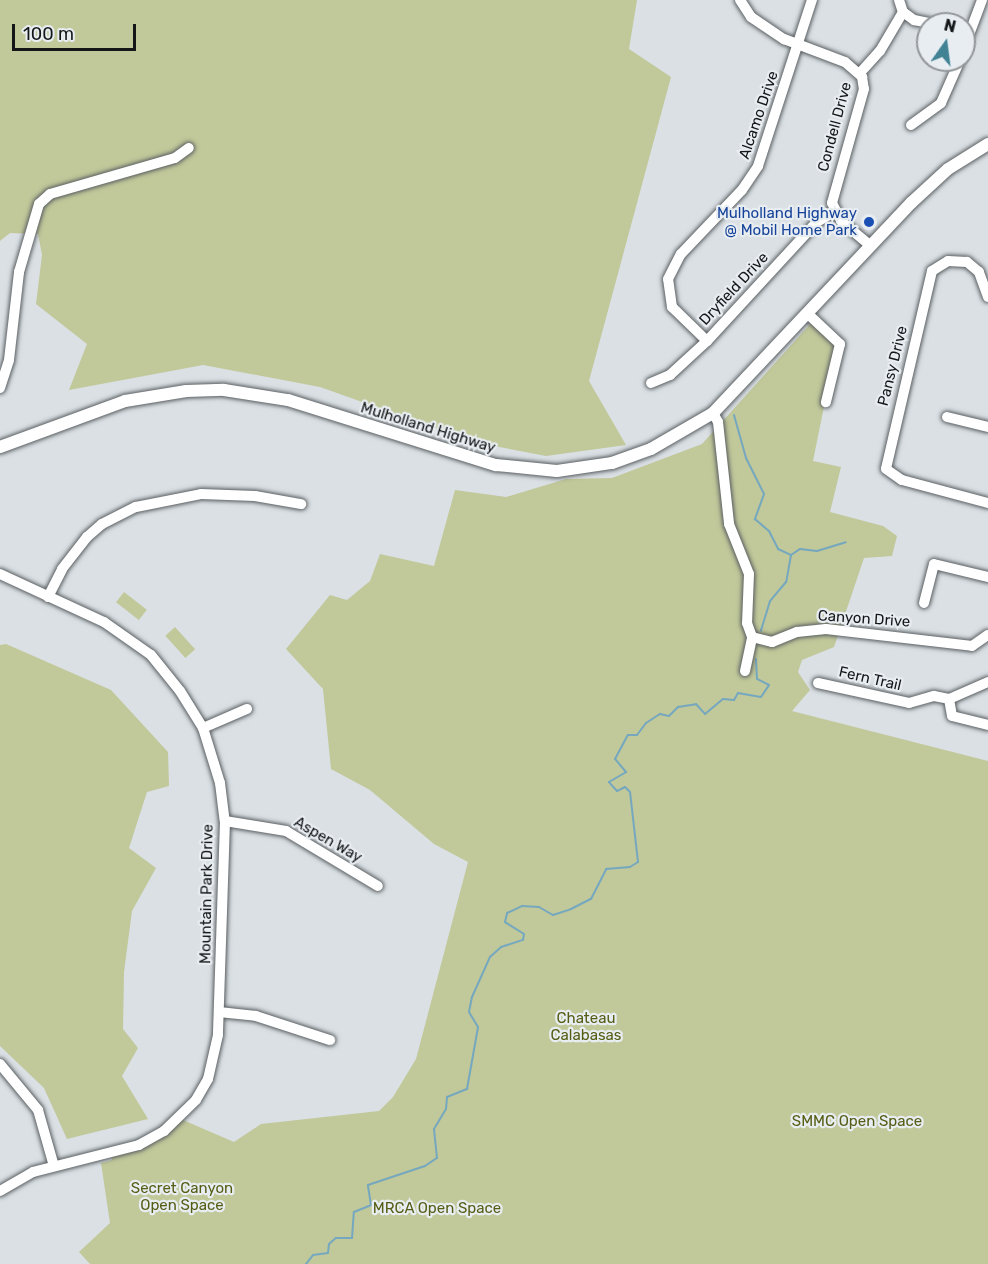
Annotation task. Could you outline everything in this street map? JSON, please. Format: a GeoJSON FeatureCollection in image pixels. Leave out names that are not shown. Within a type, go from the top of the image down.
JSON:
{"type":"FeatureCollection","features":[{"type":"Feature","properties":{"kind":"main road","name":"Mulholland Highway"},"geometry":{"type":"LineString","coordinates":[[0,447],[125,401],[186,391],[224,390],[304,405],[475,460],[513,468],[557,471],[599,466],[639,454],[712,413],[808,314],[870,245],[948,169],[988,144]]}},
{"type":"Feature","properties":{"kind":"street","name":"Condell Drive"},"geometry":{"type":"LineString","coordinates":[[741,0],[751,17],[799,45],[845,62],[860,73],[864,89],[832,193],[836,211]]}},
{"type":"Feature","properties":{"kind":"street","name":"Alcamo Drive"},"geometry":{"type":"LineString","coordinates":[[706,341],[672,307],[668,279],[681,254],[742,190],[758,166],[812,0]]}},
{"type":"Feature","properties":{"kind":"street"},"geometry":{"type":"LineString","coordinates":[[899,0],[903,12],[916,20]]}},
{"type":"Feature","properties":{"kind":"street"},"geometry":{"type":"LineString","coordinates":[[860,73],[880,51],[903,12]]}},
{"type":"Feature","properties":{"kind":"street"},"geometry":{"type":"LineString","coordinates":[[910,125],[940,103],[954,72]]}},
{"type":"Feature","properties":{"kind":"street"},"geometry":{"type":"LineString","coordinates":[[0,388],[9,360],[20,272],[36,211],[43,198],[175,158],[189,148]]}},
{"type":"Feature","properties":{"kind":"street"},"geometry":{"type":"LineString","coordinates":[[836,211],[841,221],[870,245]]}},
{"type":"Feature","properties":{"kind":"street","name":"Dryfield Drive"},"geometry":{"type":"LineString","coordinates":[[651,383],[670,375],[706,341],[817,222],[836,211]]}},
{"type":"Feature","properties":{"kind":"street","name":"Pansy Drive"},"geometry":{"type":"LineString","coordinates":[[988,297],[979,272],[967,262],[948,261],[932,271],[886,469],[902,480],[988,503]]}},
{"type":"Feature","properties":{"kind":"street"},"geometry":{"type":"LineString","coordinates":[[808,314],[840,344],[826,402]]}},
{"type":"Feature","properties":{"kind":"street"},"geometry":{"type":"LineString","coordinates":[[712,413],[718,422],[729,524],[749,574],[747,622],[752,637],[745,671]]}},
{"type":"Feature","properties":{"kind":"street"},"geometry":{"type":"LineString","coordinates":[[947,417],[988,427]]}},
{"type":"Feature","properties":{"kind":"street"},"geometry":{"type":"LineString","coordinates":[[48,597],[62,569],[87,537],[102,524],[136,507],[201,494],[255,496],[301,504]]}},
{"type":"Feature","properties":{"kind":"street"},"geometry":{"type":"LineString","coordinates":[[924,603],[934,564],[988,577]]}},
{"type":"Feature","properties":{"kind":"street","name":"Mountain Park Drive"},"geometry":{"type":"LineString","coordinates":[[0,574],[104,622],[151,655],[180,691],[203,728],[220,783],[225,821],[219,1012],[215,1057],[208,1079],[180,1117],[139,1145],[33,1172],[0,1191]]}},
{"type":"Feature","properties":{"kind":"street","name":"Canyon Drive"},"geometry":{"type":"LineString","coordinates":[[752,637],[772,642],[796,632],[826,629],[972,646],[988,636]]}},
{"type":"Feature","properties":{"kind":"street"},"geometry":{"type":"LineString","coordinates":[[988,682],[949,699],[952,716],[988,725]]}},
{"type":"Feature","properties":{"kind":"street","name":"Fern Trail"},"geometry":{"type":"LineString","coordinates":[[818,683],[909,703],[934,696],[949,699]]}},
{"type":"Feature","properties":{"kind":"street"},"geometry":{"type":"LineString","coordinates":[[203,728],[247,709]]}},
{"type":"Feature","properties":{"kind":"street","name":"Aspen Way"},"geometry":{"type":"LineString","coordinates":[[225,821],[257,824],[286,831],[378,886]]}},
{"type":"Feature","properties":{"kind":"street"},"geometry":{"type":"LineString","coordinates":[[219,1012],[256,1016],[330,1040]]}},
{"type":"Feature","properties":{"kind":"street"},"geometry":{"type":"LineString","coordinates":[[0,1064],[18,1081],[38,1110],[54,1166]]}},
{"type":"Feature","properties":{"kind":"green space"},"geometry":{"type":"Polygon","coordinates":[[[0,0],[637,0],[629,49],[671,77],[589,381],[626,445],[546,456],[478,443],[320,387],[203,365],[69,390],[87,344],[36,304],[42,255],[38,234],[10,233],[0,241],[0,0]]]}},
{"type":"Feature","properties":{"kind":"green space"},"geometry":{"type":"Polygon","coordinates":[[[811,323],[836,347],[813,461],[841,467],[830,512],[883,526],[897,536],[892,556],[864,558],[834,647],[802,660],[798,672],[810,690],[792,711],[988,761],[988,1264],[90,1264],[79,1252],[110,1223],[101,1163],[112,1160],[110,1152],[183,1120],[234,1142],[261,1124],[379,1111],[393,1097],[416,1059],[468,862],[434,844],[370,790],[331,769],[323,689],[286,649],[330,595],[347,600],[370,581],[380,554],[434,566],[455,490],[506,497],[566,479],[612,478],[702,444],[811,323]]]}},
{"type":"Feature","properties":{"kind":"green space"},"geometry":{"type":"Polygon","coordinates":[[[124,592],[147,610],[139,620],[116,602],[124,592]]]}},
{"type":"Feature","properties":{"kind":"green space"},"geometry":{"type":"Polygon","coordinates":[[[175,627],[195,649],[185,658],[165,636],[175,627]]]}},
{"type":"Feature","properties":{"kind":"green space"},"geometry":{"type":"Polygon","coordinates":[[[6,644],[111,690],[168,752],[169,786],[147,792],[129,848],[156,868],[132,911],[124,972],[123,1029],[138,1048],[122,1076],[148,1119],[67,1139],[44,1088],[0,1046],[0,645],[6,644]]]}},
{"type":"Feature","properties":{"kind":"waterway"},"geometry":{"type":"LineString","coordinates":[[734,415],[746,458],[764,494],[755,519],[769,531],[778,549],[791,555],[786,582],[770,601],[761,631]]}},
{"type":"Feature","properties":{"kind":"waterway"},"geometry":{"type":"LineString","coordinates":[[791,555],[800,549],[817,551],[846,542]]}},
{"type":"Feature","properties":{"kind":"waterway"},"geometry":{"type":"LineString","coordinates":[[306,1264],[313,1255],[328,1253],[329,1244],[336,1238],[352,1238],[354,1212],[371,1205],[368,1185],[425,1166],[437,1158],[434,1129],[446,1109],[447,1097],[467,1089],[478,1027],[469,1012],[472,997],[490,957],[501,947],[523,940],[524,934],[505,922],[507,913],[522,906],[539,907],[553,915],[571,909],[591,899],[606,869],[630,867],[638,862],[630,792],[625,787],[617,791],[609,782],[626,772],[615,759],[628,735],[637,735],[646,723],[660,714],[669,716],[678,707],[696,704],[705,714],[723,699],[734,700],[738,693],[761,697],[769,685],[757,679],[756,659]]}},
{"type":"Feature","properties":{"kind":"place","name":"Mulholland Highway @ Mobil Home Park"},"geometry":{"type":"Point","coordinates":[869,222]}},
{"type":"Feature","properties":{"kind":"park label","name":"Chateau Calabasas"},"geometry":{"type":"Point","coordinates":[586,1026]}},
{"type":"Feature","properties":{"kind":"park label","name":"SMMC Open Space"},"geometry":{"type":"Point","coordinates":[857,1122]}},
{"type":"Feature","properties":{"kind":"park label","name":"Secret Canyon Open Space"},"geometry":{"type":"Point","coordinates":[182,1196]}},
{"type":"Feature","properties":{"kind":"park label","name":"MRCA Open Space"},"geometry":{"type":"Point","coordinates":[437,1209]}}]}
